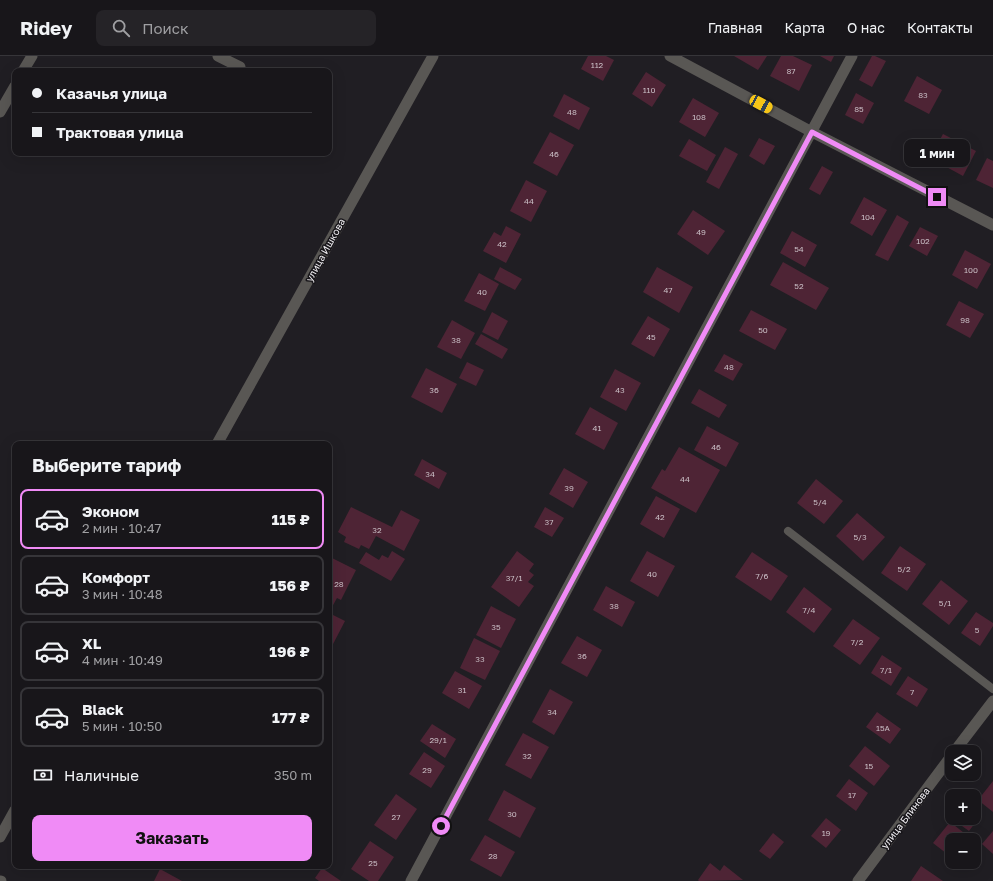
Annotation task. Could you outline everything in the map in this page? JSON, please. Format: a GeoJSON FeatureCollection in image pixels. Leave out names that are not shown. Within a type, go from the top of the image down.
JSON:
{"type":"FeatureCollection","features":[{"type":"Feature","properties":{"kind":"street"},"geometry":{"type":"LineString","coordinates":[[25,68],[32,56]]}},
{"type":"Feature","properties":{"kind":"street"},"geometry":{"type":"LineString","coordinates":[[218,56],[240,67]]}},
{"type":"Feature","properties":{"kind":"street","name":"улица Ишкова"},"geometry":{"type":"LineString","coordinates":[[219,441],[433,56]]}},
{"type":"Feature","properties":{"kind":"street"},"geometry":{"type":"LineString","coordinates":[[670,56],[812,132],[993,225]]}},
{"type":"Feature","properties":{"kind":"street"},"geometry":{"type":"LineString","coordinates":[[411,881],[852,56]]}},
{"type":"Feature","properties":{"kind":"street"},"geometry":{"type":"LineString","coordinates":[[0,112],[12,91]]}},
{"type":"Feature","properties":{"kind":"street"},"geometry":{"type":"LineString","coordinates":[[959,745],[993,700]]}},
{"type":"Feature","properties":{"kind":"street","name":"улица Блинова"},"geometry":{"type":"LineString","coordinates":[[858,881],[945,764]]}},
{"type":"Feature","properties":{"kind":"street"},"geometry":{"type":"LineString","coordinates":[[0,837],[12,815]]}},
{"type":"Feature","properties":{"kind":"lane"},"geometry":{"type":"LineString","coordinates":[[788,531],[993,689]]}},
{"type":"Feature","properties":{"kind":"building"},"geometry":{"type":"Polygon","coordinates":[[[588,56],[606,56],[614,60],[603,81],[581,69],[588,56]]]}},
{"type":"Feature","properties":{"kind":"building"},"geometry":{"type":"Polygon","coordinates":[[[734,56],[767,56],[758,70],[734,56]]]}},
{"type":"Feature","properties":{"kind":"building"},"geometry":{"type":"Polygon","coordinates":[[[781,56],[793,56],[812,65],[799,91],[770,76],[781,56]]]}},
{"type":"Feature","properties":{"kind":"building"},"geometry":{"type":"Polygon","coordinates":[[[820,56],[834,56],[831,62],[820,56]]]}},
{"type":"Feature","properties":{"kind":"building"},"geometry":{"type":"Polygon","coordinates":[[[872,56],[886,61],[872,87],[859,80],[872,56]]]}},
{"type":"Feature","properties":{"kind":"building"},"geometry":{"type":"Polygon","coordinates":[[[646,72],[666,85],[652,107],[632,94],[646,72]]]}},
{"type":"Feature","properties":{"kind":"building"},"geometry":{"type":"Polygon","coordinates":[[[917,76],[942,90],[929,114],[904,101],[917,76]]]}},
{"type":"Feature","properties":{"kind":"building"},"geometry":{"type":"Polygon","coordinates":[[[856,93],[874,103],[863,124],[845,115],[856,93]]]}},
{"type":"Feature","properties":{"kind":"building"},"geometry":{"type":"Polygon","coordinates":[[[564,94],[590,108],[579,130],[553,116],[564,94]]]}},
{"type":"Feature","properties":{"kind":"building"},"geometry":{"type":"Polygon","coordinates":[[[693,98],[719,113],[705,137],[679,122],[693,98]]]}},
{"type":"Feature","properties":{"kind":"building"},"geometry":{"type":"Polygon","coordinates":[[[550,132],[574,145],[557,176],[533,163],[550,132]]]}},
{"type":"Feature","properties":{"kind":"building"},"geometry":{"type":"Polygon","coordinates":[[[943,134],[976,151],[963,176],[930,158],[943,134]]]}},
{"type":"Feature","properties":{"kind":"building"},"geometry":{"type":"Polygon","coordinates":[[[759,138],[775,146],[764,165],[749,156],[759,138]]]}},
{"type":"Feature","properties":{"kind":"building"},"geometry":{"type":"Polygon","coordinates":[[[689,139],[716,155],[707,171],[679,156],[689,139]]]}},
{"type":"Feature","properties":{"kind":"building"},"geometry":{"type":"Polygon","coordinates":[[[725,147],[738,154],[719,189],[706,182],[725,147]]]}},
{"type":"Feature","properties":{"kind":"building"},"geometry":{"type":"Polygon","coordinates":[[[987,158],[993,161],[993,188],[976,180],[987,158]]]}},
{"type":"Feature","properties":{"kind":"building"},"geometry":{"type":"Polygon","coordinates":[[[822,166],[833,172],[820,195],[809,189],[822,166]]]}},
{"type":"Feature","properties":{"kind":"building"},"geometry":{"type":"Polygon","coordinates":[[[526,180],[547,191],[531,222],[510,211],[526,180]]]}},
{"type":"Feature","properties":{"kind":"building"},"geometry":{"type":"Polygon","coordinates":[[[864,197],[887,210],[872,236],[850,223],[864,197]]]}},
{"type":"Feature","properties":{"kind":"building"},"geometry":{"type":"Polygon","coordinates":[[[693,210],[725,231],[708,255],[677,234],[693,210]]]}},
{"type":"Feature","properties":{"kind":"building"},"geometry":{"type":"Polygon","coordinates":[[[897,215],[909,222],[888,261],[875,255],[897,215]]]}},
{"type":"Feature","properties":{"kind":"building"},"geometry":{"type":"Polygon","coordinates":[[[506,226],[521,234],[506,263],[483,251],[494,232],[501,236],[506,226]]]}},
{"type":"Feature","properties":{"kind":"building"},"geometry":{"type":"Polygon","coordinates":[[[920,227],[938,236],[927,256],[909,246],[920,227]]]}},
{"type":"Feature","properties":{"kind":"building"},"geometry":{"type":"Polygon","coordinates":[[[792,231],[817,245],[805,267],[780,253],[792,231]]]}},
{"type":"Feature","properties":{"kind":"building"},"geometry":{"type":"Polygon","coordinates":[[[965,250],[991,264],[977,289],[952,275],[965,250]]]}},
{"type":"Feature","properties":{"kind":"building"},"geometry":{"type":"Polygon","coordinates":[[[783,262],[829,288],[816,310],[770,285],[783,262]]]}},
{"type":"Feature","properties":{"kind":"building"},"geometry":{"type":"Polygon","coordinates":[[[500,267],[522,279],[515,290],[494,279],[500,267]]]}},
{"type":"Feature","properties":{"kind":"building"},"geometry":{"type":"Polygon","coordinates":[[[657,267],[693,287],[679,313],[643,292],[657,267]]]}},
{"type":"Feature","properties":{"kind":"building"},"geometry":{"type":"Polygon","coordinates":[[[479,273],[499,284],[485,311],[464,301],[479,273]]]}},
{"type":"Feature","properties":{"kind":"building"},"geometry":{"type":"Polygon","coordinates":[[[959,301],[984,314],[970,338],[946,325],[959,301]]]}},
{"type":"Feature","properties":{"kind":"building"},"geometry":{"type":"Polygon","coordinates":[[[751,310],[787,329],[775,350],[739,331],[751,310]]]}},
{"type":"Feature","properties":{"kind":"building"},"geometry":{"type":"Polygon","coordinates":[[[492,312],[508,321],[498,340],[482,332],[492,312]]]}},
{"type":"Feature","properties":{"kind":"building"},"geometry":{"type":"Polygon","coordinates":[[[648,316],[670,329],[654,357],[631,344],[648,316]]]}},
{"type":"Feature","properties":{"kind":"building"},"geometry":{"type":"Polygon","coordinates":[[[452,320],[475,333],[461,359],[437,347],[452,320]]]}},
{"type":"Feature","properties":{"kind":"building"},"geometry":{"type":"Polygon","coordinates":[[[481,334],[508,349],[502,359],[475,344],[481,334]]]}},
{"type":"Feature","properties":{"kind":"building"},"geometry":{"type":"Polygon","coordinates":[[[724,354],[743,364],[733,381],[714,371],[724,354]]]}},
{"type":"Feature","properties":{"kind":"building"},"geometry":{"type":"Polygon","coordinates":[[[467,362],[484,370],[476,386],[459,378],[467,362]]]}},
{"type":"Feature","properties":{"kind":"building"},"geometry":{"type":"Polygon","coordinates":[[[426,368],[457,384],[442,413],[411,397],[426,368]]]}},
{"type":"Feature","properties":{"kind":"building"},"geometry":{"type":"Polygon","coordinates":[[[615,369],[641,383],[626,411],[600,397],[615,369]]]}},
{"type":"Feature","properties":{"kind":"building"},"geometry":{"type":"Polygon","coordinates":[[[699,389],[727,405],[719,418],[691,403],[699,389]]]}},
{"type":"Feature","properties":{"kind":"building"},"geometry":{"type":"Polygon","coordinates":[[[590,407],[618,423],[604,450],[575,434],[590,407]]]}},
{"type":"Feature","properties":{"kind":"building"},"geometry":{"type":"Polygon","coordinates":[[[707,426],[739,443],[726,467],[694,450],[707,426]]]}},
{"type":"Feature","properties":{"kind":"building"},"geometry":{"type":"Polygon","coordinates":[[[679,447],[720,470],[696,513],[651,488],[662,469],[665,471],[679,447]]]}},
{"type":"Feature","properties":{"kind":"building"},"geometry":{"type":"Polygon","coordinates":[[[422,459],[447,473],[439,489],[414,475],[422,459]]]}},
{"type":"Feature","properties":{"kind":"building"},"geometry":{"type":"Polygon","coordinates":[[[564,468],[588,482],[573,508],[549,494],[564,468]]]}},
{"type":"Feature","properties":{"kind":"building"},"geometry":{"type":"Polygon","coordinates":[[[816,479],[843,501],[824,524],[797,503],[816,479]]]}},
{"type":"Feature","properties":{"kind":"building"},"geometry":{"type":"Polygon","coordinates":[[[656,496],[680,509],[664,538],[640,524],[656,496]]]}},
{"type":"Feature","properties":{"kind":"building"},"geometry":{"type":"Polygon","coordinates":[[[351,507],[392,527],[401,510],[420,520],[404,551],[376,536],[369,549],[361,545],[359,549],[344,542],[346,537],[338,532],[351,507]]]}},
{"type":"Feature","properties":{"kind":"building"},"geometry":{"type":"Polygon","coordinates":[[[545,507],[564,518],[552,537],[534,527],[545,507]]]}},
{"type":"Feature","properties":{"kind":"building"},"geometry":{"type":"Polygon","coordinates":[[[857,513],[885,537],[863,561],[836,536],[857,513]]]}},
{"type":"Feature","properties":{"kind":"building"},"geometry":{"type":"Polygon","coordinates":[[[900,546],[926,564],[907,591],[881,573],[900,546]]]}},
{"type":"Feature","properties":{"kind":"building"},"geometry":{"type":"Polygon","coordinates":[[[392,551],[405,559],[391,581],[359,563],[366,552],[379,560],[382,555],[388,558],[392,551]]]}},
{"type":"Feature","properties":{"kind":"building"},"geometry":{"type":"Polygon","coordinates":[[[517,551],[534,564],[529,571],[534,575],[528,582],[534,586],[519,607],[491,587],[517,551]]]}},
{"type":"Feature","properties":{"kind":"building"},"geometry":{"type":"Polygon","coordinates":[[[647,551],[675,566],[658,597],[630,581],[647,551]]]}},
{"type":"Feature","properties":{"kind":"building"},"geometry":{"type":"Polygon","coordinates":[[[752,552],[788,576],[771,601],[735,577],[752,552]]]}},
{"type":"Feature","properties":{"kind":"building"},"geometry":{"type":"Polygon","coordinates":[[[332,558],[356,570],[341,600],[337,598],[332,607],[332,558]]]}},
{"type":"Feature","properties":{"kind":"building"},"geometry":{"type":"Polygon","coordinates":[[[941,580],[968,601],[949,625],[922,604],[941,580]]]}},
{"type":"Feature","properties":{"kind":"building"},"geometry":{"type":"Polygon","coordinates":[[[606,586],[635,602],[622,627],[593,610],[606,586]]]}},
{"type":"Feature","properties":{"kind":"building"},"geometry":{"type":"Polygon","coordinates":[[[804,587],[832,609],[814,633],[786,612],[804,587]]]}},
{"type":"Feature","properties":{"kind":"building"},"geometry":{"type":"Polygon","coordinates":[[[491,606],[516,619],[501,648],[476,635],[491,606]]]}},
{"type":"Feature","properties":{"kind":"building"},"geometry":{"type":"Polygon","coordinates":[[[976,612],[993,623],[993,626],[980,646],[961,633],[976,612]]]}},
{"type":"Feature","properties":{"kind":"building"},"geometry":{"type":"Polygon","coordinates":[[[332,614],[345,621],[332,646],[332,614]]]}},
{"type":"Feature","properties":{"kind":"building"},"geometry":{"type":"Polygon","coordinates":[[[853,619],[880,638],[860,665],[833,646],[853,619]]]}},
{"type":"Feature","properties":{"kind":"building"},"geometry":{"type":"Polygon","coordinates":[[[577,636],[602,650],[587,677],[561,663],[577,636]]]}},
{"type":"Feature","properties":{"kind":"building"},"geometry":{"type":"Polygon","coordinates":[[[474,638],[500,651],[485,680],[460,668],[474,638]]]}},
{"type":"Feature","properties":{"kind":"building"},"geometry":{"type":"Polygon","coordinates":[[[882,655],[902,668],[891,686],[871,673],[882,655]]]}},
{"type":"Feature","properties":{"kind":"building"},"geometry":{"type":"Polygon","coordinates":[[[455,671],[482,686],[469,709],[442,693],[455,671]]]}},
{"type":"Feature","properties":{"kind":"building"},"geometry":{"type":"Polygon","coordinates":[[[908,676],[928,689],[917,707],[896,694],[908,676]]]}},
{"type":"Feature","properties":{"kind":"building"},"geometry":{"type":"Polygon","coordinates":[[[550,689],[573,702],[554,735],[532,722],[550,689]]]}},
{"type":"Feature","properties":{"kind":"building"},"geometry":{"type":"Polygon","coordinates":[[[877,712],[901,729],[890,744],[866,727],[877,712]]]}},
{"type":"Feature","properties":{"kind":"building"},"geometry":{"type":"Polygon","coordinates":[[[432,724],[456,739],[445,758],[420,741],[432,724]]]}},
{"type":"Feature","properties":{"kind":"building"},"geometry":{"type":"Polygon","coordinates":[[[523,733],[549,747],[531,779],[505,765],[523,733]]]}},
{"type":"Feature","properties":{"kind":"building"},"geometry":{"type":"Polygon","coordinates":[[[865,746],[890,766],[874,786],[849,766],[865,746]]]}},
{"type":"Feature","properties":{"kind":"building"},"geometry":{"type":"Polygon","coordinates":[[[424,752],[445,766],[431,788],[409,774],[424,752]]]}},
{"type":"Feature","properties":{"kind":"building"},"geometry":{"type":"Polygon","coordinates":[[[849,779],[868,793],[856,811],[836,796],[849,779]]]}},
{"type":"Feature","properties":{"kind":"building"},"geometry":{"type":"Polygon","coordinates":[[[993,781],[993,812],[981,802],[981,796],[993,781]]]}},
{"type":"Feature","properties":{"kind":"building"},"geometry":{"type":"Polygon","coordinates":[[[504,790],[536,808],[520,838],[488,820],[504,790]]]}},
{"type":"Feature","properties":{"kind":"building"},"geometry":{"type":"Polygon","coordinates":[[[396,794],[417,809],[396,840],[374,825],[396,794]]]}},
{"type":"Feature","properties":{"kind":"building"},"geometry":{"type":"Polygon","coordinates":[[[826,818],[841,830],[826,848],[811,836],[826,818]]]}},
{"type":"Feature","properties":{"kind":"building"},"geometry":{"type":"Polygon","coordinates":[[[948,825],[954,825],[964,833],[945,833],[945,852],[933,843],[948,825]]]}},
{"type":"Feature","properties":{"kind":"building"},"geometry":{"type":"Polygon","coordinates":[[[961,825],[974,825],[969,831],[961,825]]]}},
{"type":"Feature","properties":{"kind":"building"},"geometry":{"type":"Polygon","coordinates":[[[993,831],[993,854],[982,844],[993,831]]]}},
{"type":"Feature","properties":{"kind":"building"},"geometry":{"type":"Polygon","coordinates":[[[773,833],[784,842],[770,859],[759,851],[773,833]]]}},
{"type":"Feature","properties":{"kind":"building"},"geometry":{"type":"Polygon","coordinates":[[[485,835],[515,852],[501,877],[470,860],[485,835]]]}},
{"type":"Feature","properties":{"kind":"building"},"geometry":{"type":"Polygon","coordinates":[[[370,841],[394,857],[378,881],[369,881],[351,869],[370,841]]]}},
{"type":"Feature","properties":{"kind":"building"},"geometry":{"type":"Polygon","coordinates":[[[710,863],[720,871],[724,865],[743,880],[699,881],[698,880],[710,863]]]}},
{"type":"Feature","properties":{"kind":"building"},"geometry":{"type":"Polygon","coordinates":[[[921,866],[943,881],[911,881],[921,866]]]}},
{"type":"Feature","properties":{"kind":"building"},"geometry":{"type":"Polygon","coordinates":[[[160,869],[182,881],[154,881],[160,869]]]}},
{"type":"Feature","properties":{"kind":"building"},"geometry":{"type":"Polygon","coordinates":[[[321,869],[323,869],[341,881],[319,881],[315,878],[321,869]]]}},
{"type":"Feature","properties":{"kind":"route"},"geometry":{"type":"LineString","coordinates":[[441,826],[812,132],[937,197]]}}]}
